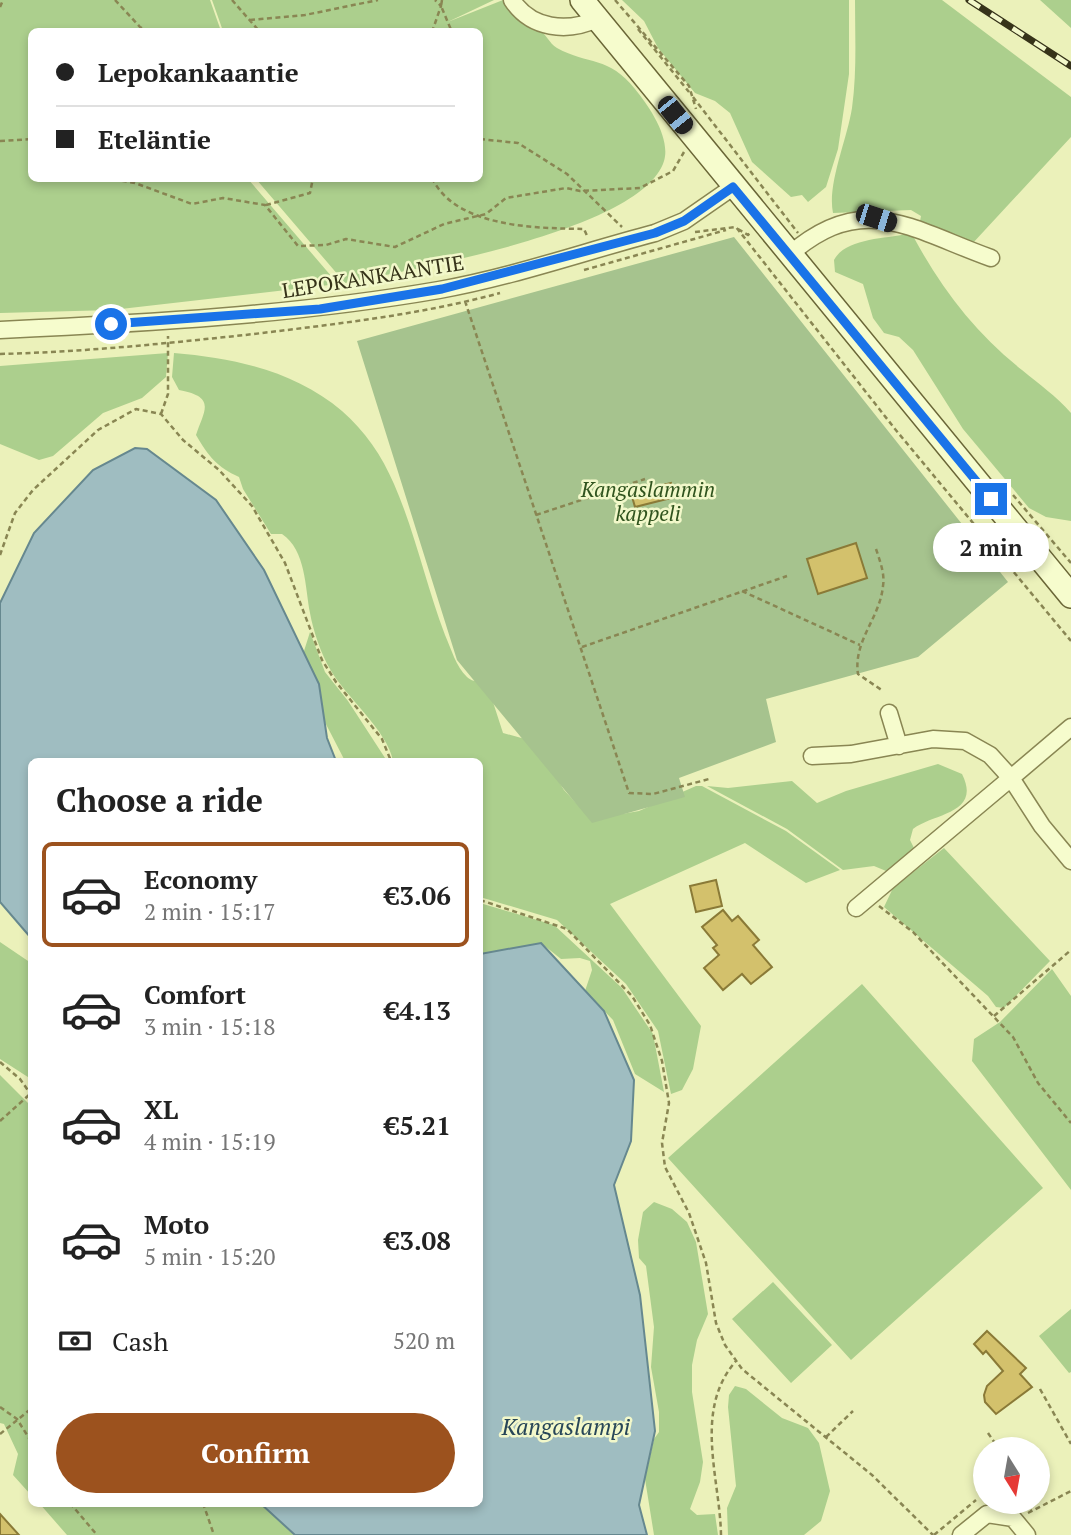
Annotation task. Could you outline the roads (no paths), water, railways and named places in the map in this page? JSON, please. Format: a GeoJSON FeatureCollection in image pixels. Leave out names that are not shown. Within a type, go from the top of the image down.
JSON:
{"type":"FeatureCollection","features":[{"type":"Feature","properties":{"kind":"street"},"geometry":{"type":"LineString","coordinates":[[512,0],[528,19],[546,26],[584,25],[597,19]]}},
{"type":"Feature","properties":{"kind":"street"},"geometry":{"type":"LineString","coordinates":[[583,0],[733,187],[797,248],[1071,596]]}},
{"type":"Feature","properties":{"kind":"street","name":"LEPOKANKAANTIE"},"geometry":{"type":"LineString","coordinates":[[0,330],[167,322],[320,309],[460,285],[655,233],[684,221],[733,187]]}},
{"type":"Feature","properties":{"kind":"street"},"geometry":{"type":"LineString","coordinates":[[797,248],[845,220],[876,218],[991,258]]}},
{"type":"Feature","properties":{"kind":"street"},"geometry":{"type":"LineString","coordinates":[[889,713],[899,746]]}},
{"type":"Feature","properties":{"kind":"street"},"geometry":{"type":"LineString","coordinates":[[862,903],[1071,727]]}},
{"type":"Feature","properties":{"kind":"street"},"geometry":{"type":"LineString","coordinates":[[812,756],[851,754],[933,739],[965,741],[990,755],[1011,778],[1042,826],[1071,861]]}},
{"type":"Feature","properties":{"kind":"street"},"geometry":{"type":"LineString","coordinates":[[961,1535],[987,1514],[1001,1514],[1016,1522],[1027,1535]]}},
{"type":"Feature","properties":{"kind":"water"},"geometry":{"type":"Polygon","coordinates":[[[135,448],[147,449],[216,500],[264,570],[319,684],[327,738],[335,758],[28,758],[28,935],[0,902],[0,603],[34,533],[93,470],[135,448]]]}},
{"type":"Feature","properties":{"kind":"water","name":"Kangaslampi"},"geometry":{"type":"Polygon","coordinates":[[[541,943],[604,1011],[634,1080],[631,1141],[614,1185],[640,1295],[655,1431],[639,1505],[647,1535],[295,1535],[264,1507],[483,1507],[483,953],[541,943]]]}},
{"type":"Feature","properties":{"kind":"railway"},"geometry":{"type":"LineString","coordinates":[[969,0],[1071,66]]}},
{"type":"Feature","properties":{"kind":"park label","name":"Kangaslammin kappeli"},"geometry":{"type":"Point","coordinates":[648,501]}}]}
